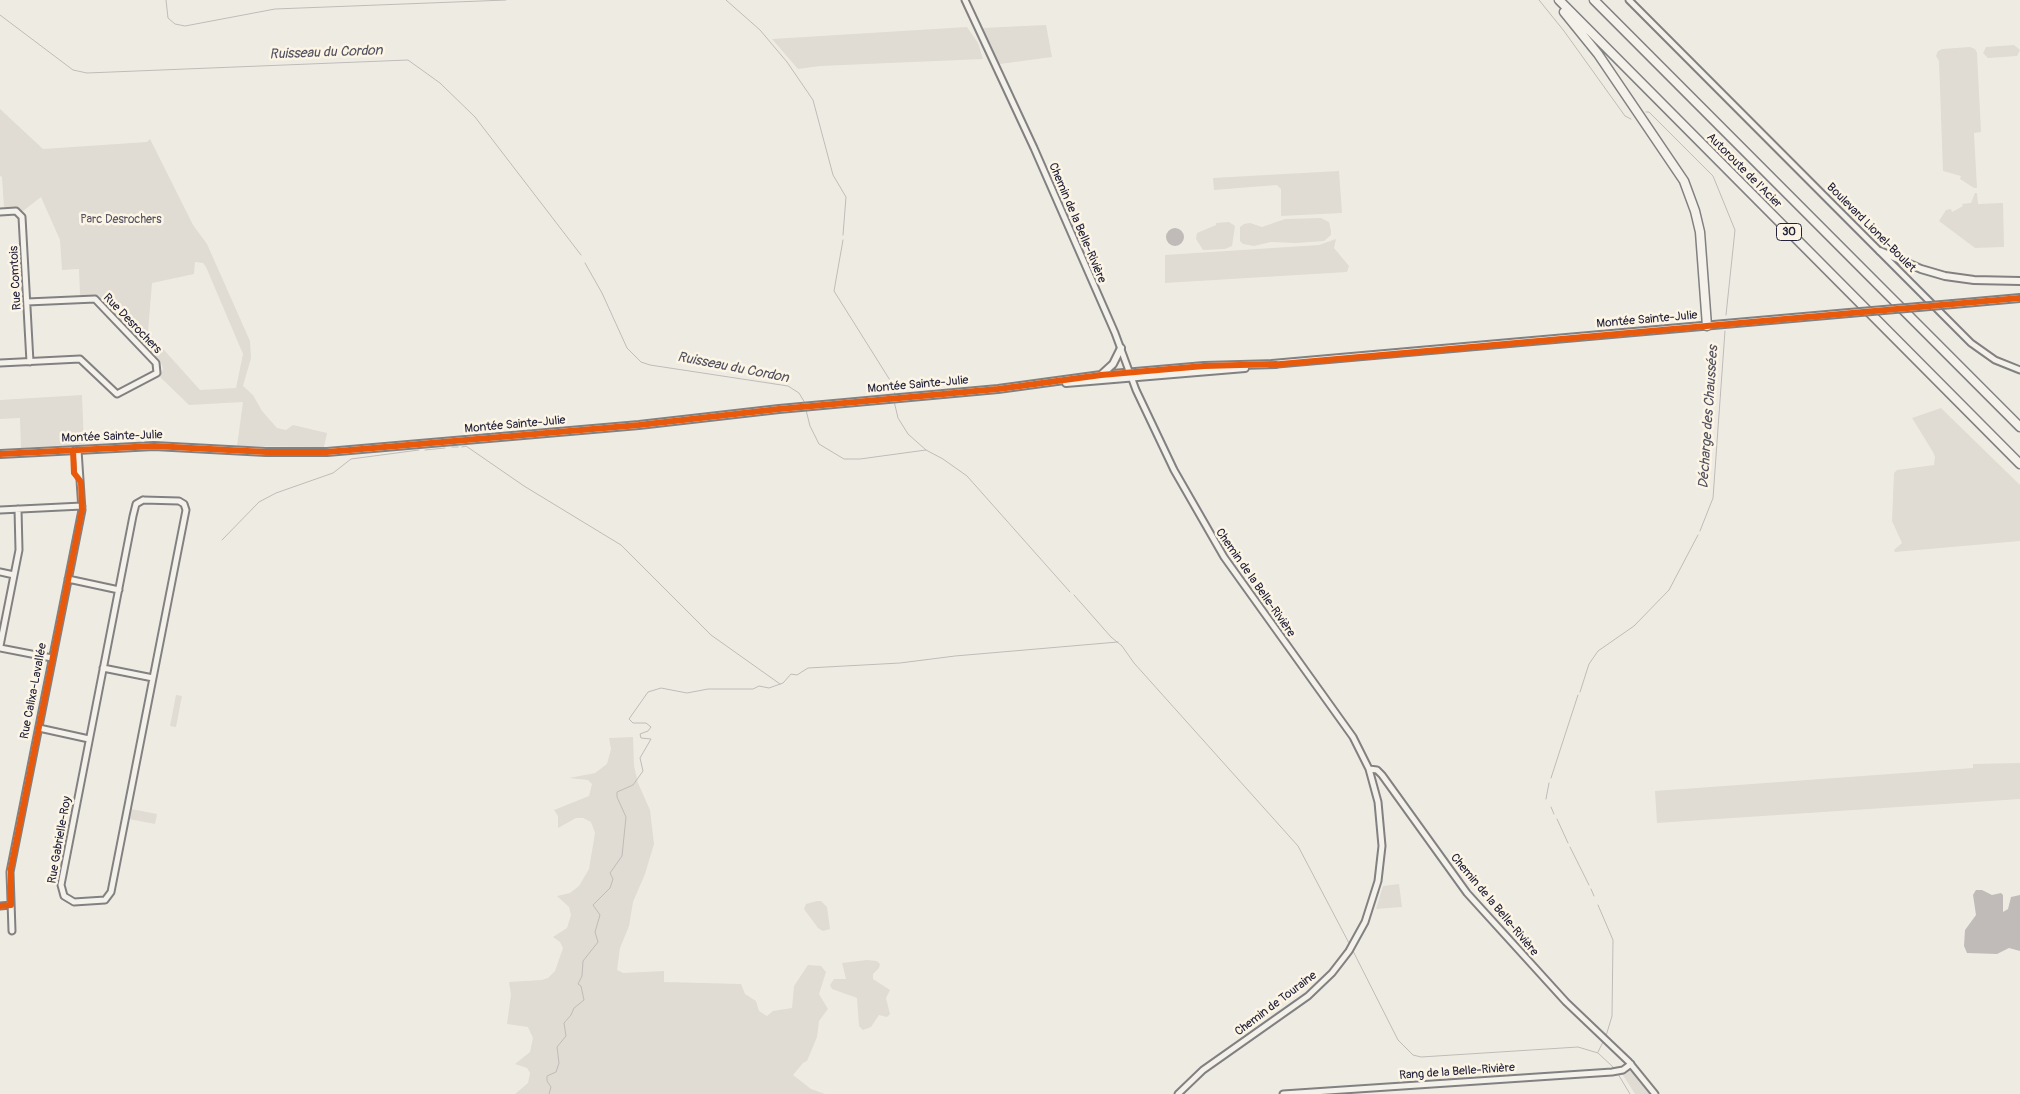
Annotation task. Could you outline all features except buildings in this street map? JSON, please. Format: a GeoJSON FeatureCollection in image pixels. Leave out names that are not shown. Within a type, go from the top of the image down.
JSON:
{"type":"FeatureCollection","features":[{"type":"Feature","properties":{"kind":"highway"},"geometry":{"type":"LineString","coordinates":[[1555,0],[1598,54],[1684,181],[1700,232],[1707,326]]}},
{"type":"Feature","properties":{"kind":"highway","name":"Autoroute de l'Acier"},"geometry":{"type":"LineString","coordinates":[[1559,0],[2020,464]]}},
{"type":"Feature","properties":{"kind":"highway","name":"Autoroute de l'Acier"},"geometry":{"type":"LineString","coordinates":[[1594,0],[2020,427]]}},
{"type":"Feature","properties":{"kind":"main road"},"geometry":{"type":"LineString","coordinates":[[1880,251],[1921,269],[1945,276],[1974,280],[2020,281]]}},
{"type":"Feature","properties":{"kind":"main road","name":"Montée Sainte-Julie"},"geometry":{"type":"LineString","coordinates":[[0,454],[160,446],[266,452],[328,452],[580,431],[1030,384],[2020,298]]}},
{"type":"Feature","properties":{"kind":"main road"},"geometry":{"type":"LineString","coordinates":[[1101,375],[1112,365],[1121,348]]}},
{"type":"Feature","properties":{"kind":"main road","name":"Montée Sainte-Julie"},"geometry":{"type":"LineString","coordinates":[[1030,384],[1101,375],[1131,375]]}},
{"type":"Feature","properties":{"kind":"street","name":"Chemin de la Belle-Rivière"},"geometry":{"type":"LineString","coordinates":[[965,0],[1026,130],[1131,375],[1174,470],[1208,532],[1271,625],[1349,731],[1369,768],[1380,772],[1456,879],[1515,947],[1566,1002],[1631,1064],[1655,1094]]}},
{"type":"Feature","properties":{"kind":"street","name":"Boulevard Lionel-Boulet"},"geometry":{"type":"LineString","coordinates":[[1629,0],[1975,346],[1995,360],[2020,370]]}},
{"type":"Feature","properties":{"kind":"street","name":"Rue Comtois"},"geometry":{"type":"LineString","coordinates":[[0,212],[16,211],[22,217],[30,362]]}},
{"type":"Feature","properties":{"kind":"street","name":"Rue Desrochers"},"geometry":{"type":"LineString","coordinates":[[0,363],[82,360],[117,394],[155,376],[158,369],[156,363],[95,299],[27,302]]}},
{"type":"Feature","properties":{"kind":"street","name":"Rue Calixa-Lavallée"},"geometry":{"type":"LineString","coordinates":[[12,931],[10,872],[82,506],[78,450]]}},
{"type":"Feature","properties":{"kind":"street","name":"Rue Gabrielle-Roy"},"geometry":{"type":"LineString","coordinates":[[147,500],[183,502],[186,510],[111,894],[103,900],[74,902],[64,896],[60,885],[103,668],[137,503],[147,500]]}},
{"type":"Feature","properties":{"kind":"street"},"geometry":{"type":"LineString","coordinates":[[0,510],[82,506]]}},
{"type":"Feature","properties":{"kind":"street"},"geometry":{"type":"LineString","coordinates":[[18,509],[20,543],[0,647],[52,658]]}},
{"type":"Feature","properties":{"kind":"street"},"geometry":{"type":"LineString","coordinates":[[0,572],[14,575]]}},
{"type":"Feature","properties":{"kind":"street"},"geometry":{"type":"LineString","coordinates":[[68,579],[119,590]]}},
{"type":"Feature","properties":{"kind":"street"},"geometry":{"type":"LineString","coordinates":[[103,668],[153,678]]}},
{"type":"Feature","properties":{"kind":"street"},"geometry":{"type":"LineString","coordinates":[[39,728],[89,739]]}},
{"type":"Feature","properties":{"kind":"street","name":"Chemin de Touraine"},"geometry":{"type":"LineString","coordinates":[[1178,1094],[1203,1070],[1307,996],[1332,973],[1354,943],[1372,903],[1381,861],[1380,814],[1369,768]]}},
{"type":"Feature","properties":{"kind":"street"},"geometry":{"type":"LineString","coordinates":[[0,906],[11,905]]}},
{"type":"Feature","properties":{"kind":"street","name":"Rang de la Belle-Rivière"},"geometry":{"type":"LineString","coordinates":[[1283,1094],[1612,1072],[1623,1070],[1631,1064]]}},
{"type":"Feature","properties":{"kind":"green space"},"geometry":{"type":"Polygon","coordinates":[[[1046,25],[1052,57],[1000,64],[982,28],[1046,25]]]}},
{"type":"Feature","properties":{"kind":"green space"},"geometry":{"type":"Polygon","coordinates":[[[967,27],[978,43],[983,59],[820,66],[798,69],[772,39],[967,27]]]}},
{"type":"Feature","properties":{"kind":"green space"},"geometry":{"type":"Polygon","coordinates":[[[2014,45],[2020,50],[2017,56],[1988,58],[1983,53],[1986,47],[2014,45]]]}},
{"type":"Feature","properties":{"kind":"green space"},"geometry":{"type":"Polygon","coordinates":[[[1970,47],[1975,49],[1977,53],[1981,132],[1974,133],[1977,188],[1960,179],[1961,176],[1943,171],[1939,61],[1936,56],[1938,51],[1942,49],[1970,47]]]}},
{"type":"Feature","properties":{"kind":"green space","name":"Parc Desrochers"},"geometry":{"type":"Polygon","coordinates":[[[0,109],[43,149],[147,142],[150,139],[193,225],[207,244],[250,341],[251,358],[243,386],[253,395],[262,411],[277,428],[286,430],[293,425],[327,433],[324,447],[237,446],[243,402],[189,405],[160,377],[163,369],[161,362],[100,298],[94,295],[80,295],[79,269],[62,270],[60,240],[41,197],[23,211],[15,207],[4,207],[2,177],[0,176],[0,109]],[[195,262],[194,274],[152,283],[148,332],[200,390],[236,388],[243,354],[203,263],[195,262]]]}},
{"type":"Feature","properties":{"kind":"green space"},"geometry":{"type":"Polygon","coordinates":[[[1339,171],[1342,213],[1281,216],[1281,189],[1277,185],[1214,190],[1213,178],[1339,171]]]}},
{"type":"Feature","properties":{"kind":"green space"},"geometry":{"type":"Polygon","coordinates":[[[1975,193],[1977,193],[1978,204],[2003,203],[2004,247],[1975,248],[1939,221],[1946,210],[1951,209],[1952,212],[1963,206],[1962,204],[1971,203],[1975,193]]]}},
{"type":"Feature","properties":{"kind":"green space"},"geometry":{"type":"Polygon","coordinates":[[[1321,218],[1329,222],[1331,231],[1331,235],[1324,241],[1271,242],[1254,246],[1243,244],[1240,241],[1240,227],[1244,224],[1250,223],[1262,227],[1285,219],[1321,218]]]}},
{"type":"Feature","properties":{"kind":"green space"},"geometry":{"type":"Polygon","coordinates":[[[1229,222],[1235,226],[1232,246],[1225,249],[1203,250],[1196,239],[1197,233],[1216,225],[1216,223],[1229,222]]]}},
{"type":"Feature","properties":{"kind":"green space"},"geometry":{"type":"Polygon","coordinates":[[[1336,239],[1334,248],[1349,266],[1347,272],[1165,283],[1165,255],[1319,245],[1336,239]]]}},
{"type":"Feature","properties":{"kind":"green space"},"geometry":{"type":"Polygon","coordinates":[[[82,395],[84,444],[21,448],[20,418],[0,419],[0,400],[82,395]]]}},
{"type":"Feature","properties":{"kind":"green space"},"geometry":{"type":"Polygon","coordinates":[[[1941,408],[2020,485],[2020,541],[1895,552],[1894,550],[1902,543],[1892,521],[1894,473],[1897,470],[1934,465],[1935,457],[1933,452],[1912,418],[1941,408]]]}},
{"type":"Feature","properties":{"kind":"green space"},"geometry":{"type":"Polygon","coordinates":[[[176,695],[182,696],[176,727],[170,726],[176,695]]]}},
{"type":"Feature","properties":{"kind":"green space"},"geometry":{"type":"Polygon","coordinates":[[[633,737],[634,766],[638,783],[650,810],[654,844],[645,874],[633,902],[629,926],[620,948],[617,970],[623,973],[664,971],[664,982],[741,984],[745,994],[756,1001],[759,1011],[767,1016],[773,1011],[792,1008],[794,986],[808,965],[821,966],[826,972],[819,994],[828,1009],[819,1021],[817,1037],[807,1061],[793,1075],[811,1089],[825,1094],[515,1094],[528,1083],[530,1073],[527,1068],[515,1064],[530,1052],[533,1038],[528,1027],[507,1024],[511,995],[509,982],[542,980],[548,978],[555,971],[563,948],[560,942],[553,937],[567,928],[571,915],[569,907],[557,896],[570,893],[579,886],[589,869],[595,833],[591,822],[583,818],[576,818],[558,828],[558,816],[554,810],[589,796],[592,784],[588,780],[569,778],[595,773],[607,764],[611,749],[609,738],[633,737]]]}},
{"type":"Feature","properties":{"kind":"green space"},"geometry":{"type":"Polygon","coordinates":[[[2020,763],[2020,799],[1657,823],[1655,791],[1973,768],[1973,764],[2020,763]]]}},
{"type":"Feature","properties":{"kind":"green space"},"geometry":{"type":"Polygon","coordinates":[[[131,809],[157,814],[155,824],[129,819],[131,809]]]}},
{"type":"Feature","properties":{"kind":"green space"},"geometry":{"type":"Polygon","coordinates":[[[1399,884],[1402,907],[1376,909],[1383,886],[1399,884]]]}},
{"type":"Feature","properties":{"kind":"green space"},"geometry":{"type":"Polygon","coordinates":[[[821,901],[827,907],[830,929],[823,931],[818,928],[804,909],[806,904],[821,901]]]}},
{"type":"Feature","properties":{"kind":"green space"},"geometry":{"type":"Polygon","coordinates":[[[867,960],[877,961],[880,964],[873,974],[873,979],[890,990],[886,998],[890,1014],[887,1017],[879,1015],[871,1027],[863,1030],[859,1026],[857,998],[832,989],[830,985],[834,979],[846,979],[842,963],[867,960]]]}},
{"type":"Feature","properties":{"kind":"green space"},"geometry":{"type":"Polygon","coordinates":[[[1635,1071],[1652,1094],[1635,1094],[1621,1072],[1635,1071]]]}},
{"type":"Feature","properties":{"kind":"shaded area"},"geometry":{"type":"Polygon","coordinates":[[[1175,228],[1181,231],[1184,237],[1181,243],[1175,246],[1169,243],[1166,237],[1169,231],[1175,228]]]}},
{"type":"Feature","properties":{"kind":"shaded area"},"geometry":{"type":"Polygon","coordinates":[[[1976,890],[1982,890],[1992,895],[2001,893],[2003,895],[2003,912],[2008,909],[2011,897],[2020,895],[2020,951],[2009,948],[1997,954],[1967,953],[1964,946],[1965,930],[1976,915],[1973,895],[1976,890]]]}},
{"type":"Feature","properties":{"kind":"waterway"},"geometry":{"type":"LineString","coordinates":[[166,0],[168,18],[175,24],[185,26],[275,9],[506,0]]}},
{"type":"Feature","properties":{"kind":"waterway"},"geometry":{"type":"LineString","coordinates":[[726,0],[760,30],[787,62],[813,100],[833,175],[846,197],[843,235]]}},
{"type":"Feature","properties":{"kind":"waterway","name":"Décharge des Chaussées"},"geometry":{"type":"LineString","coordinates":[[1539,0],[1564,31],[1625,116],[1631,119]]}},
{"type":"Feature","properties":{"kind":"waterway","name":"Ruisseau du Cordon"},"geometry":{"type":"LineString","coordinates":[[0,15],[73,70],[87,73],[408,60],[440,83],[475,117],[581,255]]}},
{"type":"Feature","properties":{"kind":"waterway","name":"Décharge des Chaussées"},"geometry":{"type":"LineString","coordinates":[[1646,112],[1649,112],[1713,176],[1735,230],[1726,315]]}},
{"type":"Feature","properties":{"kind":"waterway"},"geometry":{"type":"LineString","coordinates":[[843,240],[834,291],[893,385],[895,395]]}},
{"type":"Feature","properties":{"kind":"waterway","name":"Ruisseau du Cordon"},"geometry":{"type":"LineString","coordinates":[[585,263],[602,293],[627,348],[641,362],[650,365],[788,386],[799,393],[805,403]]}},
{"type":"Feature","properties":{"kind":"waterway","name":"Décharge des Chaussées"},"geometry":{"type":"LineString","coordinates":[[1700,531],[1713,498],[1725,331]]}},
{"type":"Feature","properties":{"kind":"waterway"},"geometry":{"type":"LineString","coordinates":[[894,401],[898,418],[908,434],[926,450],[943,459],[967,476],[1070,592]]}},
{"type":"Feature","properties":{"kind":"waterway","name":"Ruisseau du Cordon"},"geometry":{"type":"LineString","coordinates":[[806,410],[810,426],[819,444],[844,459],[860,459],[926,450]]}},
{"type":"Feature","properties":{"kind":"waterway"},"geometry":{"type":"LineString","coordinates":[[462,447],[466,446],[524,486],[621,545],[711,635],[780,684]]}},
{"type":"Feature","properties":{"kind":"waterway"},"geometry":{"type":"LineString","coordinates":[[452,447],[458,447]]}},
{"type":"Feature","properties":{"kind":"waterway"},"geometry":{"type":"LineString","coordinates":[[425,450],[445,448]]}},
{"type":"Feature","properties":{"kind":"waterway"},"geometry":{"type":"LineString","coordinates":[[222,540],[259,502],[276,493],[333,473],[351,459],[419,450]]}},
{"type":"Feature","properties":{"kind":"waterway","name":"Décharge des Chaussées"},"geometry":{"type":"LineString","coordinates":[[1580,692],[1589,664],[1598,651],[1634,626],[1669,590],[1698,535]]}},
{"type":"Feature","properties":{"kind":"waterway"},"geometry":{"type":"LineString","coordinates":[[1074,595],[1111,637],[1122,646],[1134,663],[1298,846],[1350,945]]}},
{"type":"Feature","properties":{"kind":"waterway"},"geometry":{"type":"LineString","coordinates":[[549,1094],[551,1087],[547,1081],[547,1076],[556,1072],[559,1063],[557,1047],[566,1036],[564,1023],[574,1008],[584,1000],[581,986],[578,984],[582,976],[583,961],[598,942],[595,932],[600,915],[593,905],[610,888],[613,879],[610,873],[622,856],[626,817],[617,797],[617,792],[633,785],[643,771],[640,758],[651,739],[641,738],[640,734],[648,731],[651,727],[646,723],[633,723],[629,719],[648,692],[661,688],[687,693],[708,689],[753,689],[759,686],[769,688],[783,683],[791,674],[797,675],[808,668],[900,663],[955,656],[1118,642]]}},
{"type":"Feature","properties":{"kind":"waterway","name":"Décharge des Chaussées"},"geometry":{"type":"LineString","coordinates":[[1551,778],[1578,695]]}},
{"type":"Feature","properties":{"kind":"waterway","name":"Décharge des Chaussées"},"geometry":{"type":"LineString","coordinates":[[1546,799],[1549,783]]}},
{"type":"Feature","properties":{"kind":"waterway","name":"Décharge des Chaussées"},"geometry":{"type":"LineString","coordinates":[[1551,807],[1554,814]]}},
{"type":"Feature","properties":{"kind":"waterway","name":"Décharge des Chaussées"},"geometry":{"type":"LineString","coordinates":[[1557,819],[1568,843]]}},
{"type":"Feature","properties":{"kind":"waterway","name":"Décharge des Chaussées"},"geometry":{"type":"LineString","coordinates":[[1570,847],[1589,885]]}},
{"type":"Feature","properties":{"kind":"waterway","name":"Décharge des Chaussées"},"geometry":{"type":"LineString","coordinates":[[1591,889],[1594,896]]}},
{"type":"Feature","properties":{"kind":"waterway","name":"Décharge des Chaussées"},"geometry":{"type":"LineString","coordinates":[[1598,905],[1613,940],[1612,1016],[1606,1036]]}},
{"type":"Feature","properties":{"kind":"waterway"},"geometry":{"type":"LineString","coordinates":[[1352,949],[1398,1040],[1413,1055],[1421,1057],[1578,1047],[1598,1053],[1613,1067]]}},
{"type":"Feature","properties":{"kind":"waterway","name":"Décharge des Chaussées"},"geometry":{"type":"LineString","coordinates":[[1598,1052],[1603,1042]]}},
{"type":"Feature","properties":{"kind":"waterway"},"geometry":{"type":"LineString","coordinates":[[1618,1074],[1630,1094]]}},
{"type":"Feature","properties":{"kind":"cycle path"},"geometry":{"type":"LineString","coordinates":[[1270,365],[2020,298]]}},
{"type":"Feature","properties":{"kind":"cycle path"},"geometry":{"type":"LineString","coordinates":[[0,454],[154,446],[266,452],[327,452],[639,425],[779,409],[998,389],[1101,375],[1204,366],[1276,364]]}},
{"type":"Feature","properties":{"kind":"cycle path"},"geometry":{"type":"LineString","coordinates":[[0,906],[11,905],[11,868],[82,510],[81,482],[74,473],[73,450]]}}]}
